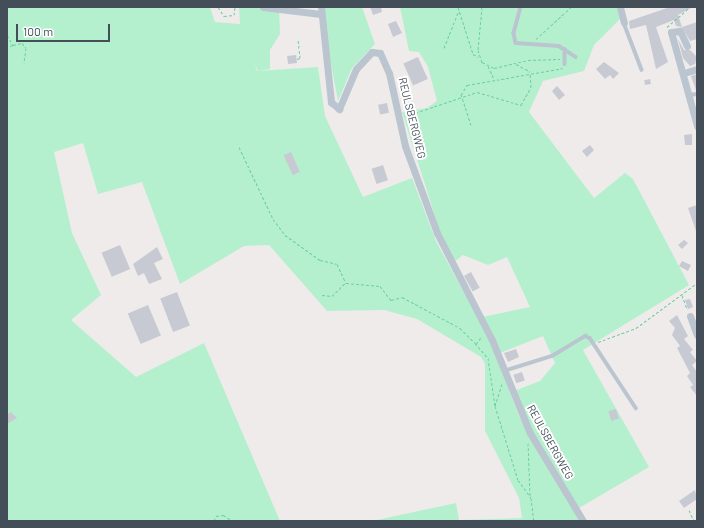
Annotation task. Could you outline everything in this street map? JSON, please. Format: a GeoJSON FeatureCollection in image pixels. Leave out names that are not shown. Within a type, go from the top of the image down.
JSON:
{"type":"FeatureCollection","features":[{"type":"Feature","properties":{"kind":"street","name":"REULSBERGWEG"},"geometry":{"type":"LineString","coordinates":[[263,7],[321,10],[326,71],[334,106],[339,109],[363,60],[377,51],[388,68],[406,146],[437,233],[486,330],[530,433],[583,521]]}},
{"type":"Feature","properties":{"kind":"street"},"geometry":{"type":"LineString","coordinates":[[620,7],[624,23]]}},
{"type":"Feature","properties":{"kind":"street"},"geometry":{"type":"LineString","coordinates":[[686,46],[680,31],[671,32],[670,36],[684,73],[697,126]]}},
{"type":"Feature","properties":{"kind":"street"},"geometry":{"type":"LineString","coordinates":[[684,73],[697,69]]}},
{"type":"Feature","properties":{"kind":"street"},"geometry":{"type":"LineString","coordinates":[[690,316],[697,335]]}},
{"type":"Feature","properties":{"kind":"lane"},"geometry":{"type":"LineString","coordinates":[[521,7],[514,36],[519,44],[528,46],[553,45],[565,49],[576,57]]}},
{"type":"Feature","properties":{"kind":"lane"},"geometry":{"type":"LineString","coordinates":[[624,23],[642,70]]}},
{"type":"Feature","properties":{"kind":"lane"},"geometry":{"type":"LineString","coordinates":[[565,49],[565,64]]}},
{"type":"Feature","properties":{"kind":"lane"},"geometry":{"type":"LineString","coordinates":[[689,96],[697,94]]}},
{"type":"Feature","properties":{"kind":"lane"},"geometry":{"type":"LineString","coordinates":[[505,374],[552,356],[585,336],[592,343],[636,408]]}},
{"type":"Feature","properties":{"kind":"path"},"geometry":{"type":"LineString","coordinates":[[218,7],[224,16],[234,15],[235,7]]}},
{"type":"Feature","properties":{"kind":"path"},"geometry":{"type":"LineString","coordinates":[[458,7],[473,54],[487,65],[494,79]]}},
{"type":"Feature","properties":{"kind":"path"},"geometry":{"type":"LineString","coordinates":[[478,58],[482,7]]}},
{"type":"Feature","properties":{"kind":"path"},"geometry":{"type":"LineString","coordinates":[[528,46],[571,7]]}},
{"type":"Feature","properties":{"kind":"path"},"geometry":{"type":"LineString","coordinates":[[680,17],[690,7]]}},
{"type":"Feature","properties":{"kind":"path"},"geometry":{"type":"LineString","coordinates":[[444,48],[459,10]]}},
{"type":"Feature","properties":{"kind":"path"},"geometry":{"type":"LineString","coordinates":[[7,35],[13,45]]}},
{"type":"Feature","properties":{"kind":"path"},"geometry":{"type":"LineString","coordinates":[[297,59],[300,58],[298,40]]}},
{"type":"Feature","properties":{"kind":"path"},"geometry":{"type":"LineString","coordinates":[[7,48],[22,43],[26,48],[24,63]]}},
{"type":"Feature","properties":{"kind":"path"},"geometry":{"type":"LineString","coordinates":[[487,65],[566,59]]}},
{"type":"Feature","properties":{"kind":"path"},"geometry":{"type":"LineString","coordinates":[[516,64],[530,71]]}},
{"type":"Feature","properties":{"kind":"path"},"geometry":{"type":"LineString","coordinates":[[461,95],[471,82],[494,79],[530,71],[559,70],[565,64]]}},
{"type":"Feature","properties":{"kind":"path"},"geometry":{"type":"LineString","coordinates":[[399,117],[461,95],[484,92],[521,105],[531,86],[530,71]]}},
{"type":"Feature","properties":{"kind":"path"},"geometry":{"type":"LineString","coordinates":[[461,95],[471,125]]}},
{"type":"Feature","properties":{"kind":"path"},"geometry":{"type":"LineString","coordinates":[[239,147],[273,219],[285,235],[320,260],[337,264],[346,283]]}},
{"type":"Feature","properties":{"kind":"path"},"geometry":{"type":"LineString","coordinates":[[322,295],[332,296],[346,283],[380,286],[390,300],[402,297],[460,328],[488,358],[495,406],[518,480],[531,498]]}},
{"type":"Feature","properties":{"kind":"path"},"geometry":{"type":"LineString","coordinates":[[592,343],[636,328],[697,283]]}},
{"type":"Feature","properties":{"kind":"path"},"geometry":{"type":"LineString","coordinates":[[682,295],[690,316]]}},
{"type":"Feature","properties":{"kind":"path"},"geometry":{"type":"LineString","coordinates":[[476,344],[486,330]]}},
{"type":"Feature","properties":{"kind":"path"},"geometry":{"type":"LineString","coordinates":[[495,406],[505,374]]}},
{"type":"Feature","properties":{"kind":"path"},"geometry":{"type":"LineString","coordinates":[[530,433],[527,466],[534,521]]}},
{"type":"Feature","properties":{"kind":"path"},"geometry":{"type":"LineString","coordinates":[[689,510],[694,521]]}},
{"type":"Feature","properties":{"kind":"path"},"geometry":{"type":"LineString","coordinates":[[214,521],[216,516],[223,515],[233,521]]}},
{"type":"Feature","properties":{"kind":"green space"},"geometry":{"type":"Polygon","coordinates":[[[7,7],[210,7],[215,22],[240,24],[239,7],[279,7],[280,34],[270,50],[270,69],[259,71],[318,67],[325,116],[363,197],[412,178],[436,241],[488,337],[519,416],[580,521],[372,521],[456,503],[459,520],[522,518],[519,498],[485,431],[485,364],[481,357],[417,319],[384,310],[327,311],[269,245],[244,246],[180,284],[142,182],[98,194],[83,143],[54,152],[72,233],[101,295],[71,320],[136,377],[204,343],[280,521],[7,521],[7,7]]]}},
{"type":"Feature","properties":{"kind":"green space"},"geometry":{"type":"Polygon","coordinates":[[[325,7],[362,7],[375,44],[352,68],[338,101],[325,32],[325,7]]]}},
{"type":"Feature","properties":{"kind":"green space"},"geometry":{"type":"Polygon","coordinates":[[[400,7],[618,7],[621,18],[594,45],[584,71],[543,81],[529,112],[594,198],[625,173],[633,179],[689,285],[583,350],[649,467],[579,508],[534,434],[514,391],[540,381],[555,363],[543,336],[500,353],[482,317],[530,307],[507,257],[488,265],[463,255],[453,263],[440,232],[402,112],[427,108],[437,101],[428,67],[419,52],[409,51],[400,7]]]}},
{"type":"Feature","properties":{"kind":"building"},"geometry":{"type":"Polygon","coordinates":[[[370,7],[381,7],[382,12],[373,15],[370,7]]]}},
{"type":"Feature","properties":{"kind":"building"},"geometry":{"type":"Polygon","coordinates":[[[670,7],[691,8],[678,15],[682,27],[676,26],[674,20],[656,27],[668,62],[656,69],[646,25],[630,29],[629,21],[670,7]]]}},
{"type":"Feature","properties":{"kind":"building"},"geometry":{"type":"Polygon","coordinates":[[[396,21],[402,33],[393,37],[388,24],[396,21]]]}},
{"type":"Feature","properties":{"kind":"building"},"geometry":{"type":"Polygon","coordinates":[[[697,22],[697,39],[690,41],[682,27],[697,22]]]}},
{"type":"Feature","properties":{"kind":"building"},"geometry":{"type":"Polygon","coordinates":[[[678,39],[684,50],[690,50],[697,57],[695,64],[690,66],[683,58],[678,39]]]}},
{"type":"Feature","properties":{"kind":"building"},"geometry":{"type":"Polygon","coordinates":[[[296,55],[297,63],[288,64],[287,56],[296,55]]]}},
{"type":"Feature","properties":{"kind":"building"},"geometry":{"type":"Polygon","coordinates":[[[418,57],[428,79],[413,85],[403,64],[418,57]]]}},
{"type":"Feature","properties":{"kind":"building"},"geometry":{"type":"Polygon","coordinates":[[[604,62],[619,73],[613,79],[610,75],[605,79],[596,69],[604,62]]]}},
{"type":"Feature","properties":{"kind":"building"},"geometry":{"type":"Polygon","coordinates":[[[697,74],[697,90],[696,90],[691,76],[697,74]]]}},
{"type":"Feature","properties":{"kind":"building"},"geometry":{"type":"Polygon","coordinates":[[[650,79],[651,84],[645,85],[644,80],[650,79]]]}},
{"type":"Feature","properties":{"kind":"building"},"geometry":{"type":"Polygon","coordinates":[[[557,86],[565,95],[559,100],[552,91],[557,86]]]}},
{"type":"Feature","properties":{"kind":"building"},"geometry":{"type":"Polygon","coordinates":[[[387,103],[389,113],[380,115],[378,105],[387,103]]]}},
{"type":"Feature","properties":{"kind":"building"},"geometry":{"type":"Polygon","coordinates":[[[692,134],[692,145],[685,145],[684,135],[692,134]]]}},
{"type":"Feature","properties":{"kind":"building"},"geometry":{"type":"Polygon","coordinates":[[[590,145],[594,150],[587,157],[582,151],[590,145]]]}},
{"type":"Feature","properties":{"kind":"building"},"geometry":{"type":"Polygon","coordinates":[[[291,152],[300,172],[293,175],[284,155],[291,152]]]}},
{"type":"Feature","properties":{"kind":"building"},"geometry":{"type":"Polygon","coordinates":[[[383,165],[388,180],[377,184],[372,169],[383,165]]]}},
{"type":"Feature","properties":{"kind":"building"},"geometry":{"type":"Polygon","coordinates":[[[697,205],[697,231],[696,231],[688,208],[697,205]]]}},
{"type":"Feature","properties":{"kind":"building"},"geometry":{"type":"Polygon","coordinates":[[[684,240],[688,243],[682,249],[678,245],[684,240]]]}},
{"type":"Feature","properties":{"kind":"building"},"geometry":{"type":"Polygon","coordinates":[[[120,245],[130,269],[112,277],[102,253],[120,245]]]}},
{"type":"Feature","properties":{"kind":"building"},"geometry":{"type":"Polygon","coordinates":[[[157,247],[163,259],[154,263],[162,279],[149,284],[144,273],[138,276],[133,264],[157,247]]]}},
{"type":"Feature","properties":{"kind":"building"},"geometry":{"type":"Polygon","coordinates":[[[682,261],[691,265],[688,271],[679,266],[682,261]]]}},
{"type":"Feature","properties":{"kind":"building"},"geometry":{"type":"Polygon","coordinates":[[[471,272],[480,288],[473,292],[464,276],[471,272]]]}},
{"type":"Feature","properties":{"kind":"building"},"geometry":{"type":"Polygon","coordinates":[[[177,292],[190,326],[173,332],[160,298],[177,292]]]}},
{"type":"Feature","properties":{"kind":"building"},"geometry":{"type":"Polygon","coordinates":[[[690,299],[693,307],[688,309],[685,300],[690,299]]]}},
{"type":"Feature","properties":{"kind":"building"},"geometry":{"type":"Polygon","coordinates":[[[148,305],[161,335],[141,344],[128,314],[148,305]]]}},
{"type":"Feature","properties":{"kind":"building"},"geometry":{"type":"Polygon","coordinates":[[[677,315],[688,336],[684,339],[693,350],[690,352],[697,361],[692,365],[697,372],[697,396],[690,387],[693,385],[687,376],[690,373],[677,348],[680,346],[672,335],[675,328],[669,321],[677,315]]]}},
{"type":"Feature","properties":{"kind":"building"},"geometry":{"type":"Polygon","coordinates":[[[516,349],[519,357],[508,362],[504,353],[516,349]]]}},
{"type":"Feature","properties":{"kind":"building"},"geometry":{"type":"Polygon","coordinates":[[[522,372],[525,381],[516,383],[513,375],[522,372]]]}},
{"type":"Feature","properties":{"kind":"building"},"geometry":{"type":"Polygon","coordinates":[[[616,409],[619,419],[611,421],[608,411],[616,409]]]}},
{"type":"Feature","properties":{"kind":"building"},"geometry":{"type":"Polygon","coordinates":[[[11,412],[17,418],[7,424],[7,415],[11,412]]]}},
{"type":"Feature","properties":{"kind":"building"},"geometry":{"type":"Polygon","coordinates":[[[695,490],[697,499],[684,508],[679,501],[695,490]]]}}]}
